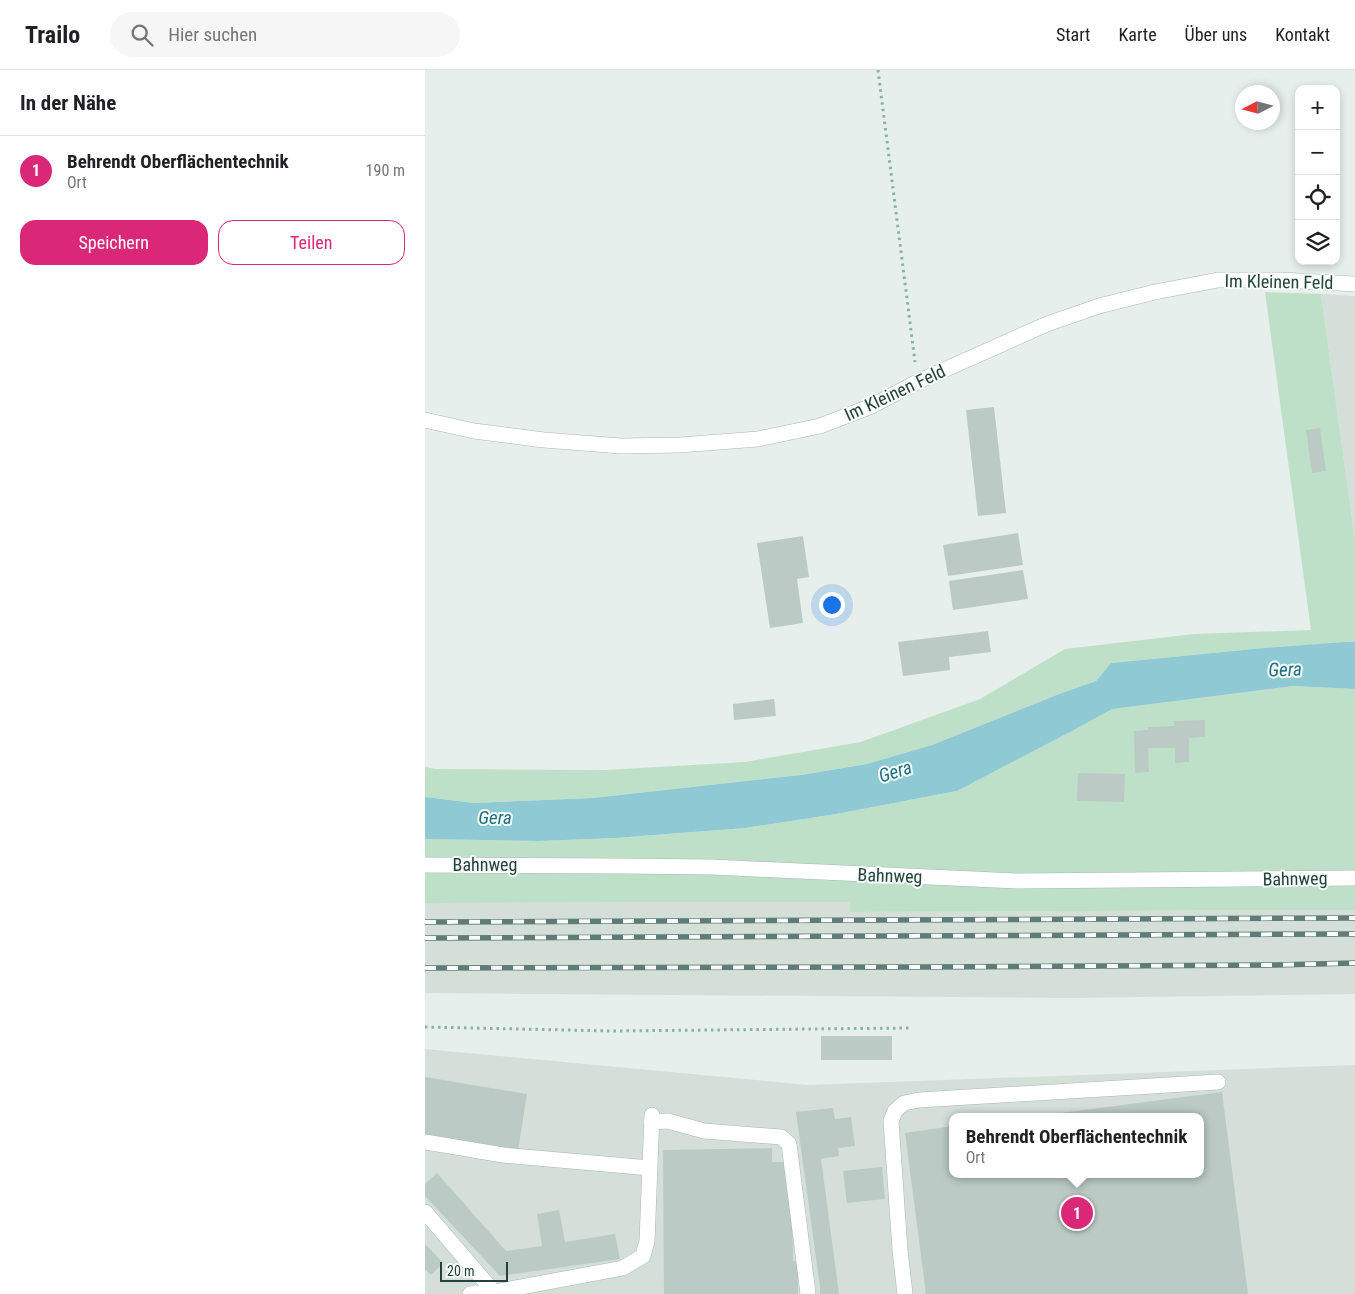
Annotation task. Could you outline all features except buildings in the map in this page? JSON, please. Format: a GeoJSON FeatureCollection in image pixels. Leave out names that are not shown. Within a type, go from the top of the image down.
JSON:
{"type":"FeatureCollection","features":[{"type":"Feature","properties":{"kind":"street","name":"Im Kleinen Feld"},"geometry":{"type":"LineString","coordinates":[[425,420],[474,431],[544,440],[621,446],[681,445],[758,439],[819,426],[872,406],[917,382],[1047,324],[1099,306],[1155,292],[1218,280],[1281,280],[1355,284]]}},
{"type":"Feature","properties":{"kind":"street","name":"Bahnweg"},"geometry":{"type":"LineString","coordinates":[[425,865],[711,867],[1017,881],[1355,878]]}},
{"type":"Feature","properties":{"kind":"street"},"geometry":{"type":"LineString","coordinates":[[905,1294],[891,1121],[895,1110],[904,1103],[948,1098],[1218,1082]]}},
{"type":"Feature","properties":{"kind":"street"},"geometry":{"type":"LineString","coordinates":[[470,1294],[494,1292],[623,1268],[643,1256],[647,1240],[651,1118],[703,1131],[781,1137],[789,1144],[808,1294]]}},
{"type":"Feature","properties":{"kind":"street"},"geometry":{"type":"LineString","coordinates":[[425,1142],[503,1155],[650,1168]]}},
{"type":"Feature","properties":{"kind":"street"},"geometry":{"type":"LineString","coordinates":[[425,1212],[494,1292]]}},
{"type":"Feature","properties":{"kind":"path"},"geometry":{"type":"LineString","coordinates":[[878,70],[917,382]]}},
{"type":"Feature","properties":{"kind":"path"},"geometry":{"type":"LineString","coordinates":[[425,1027],[613,1031],[909,1028]]}},
{"type":"Feature","properties":{"kind":"shaded area"},"geometry":{"type":"Polygon","coordinates":[[[1321,294],[1355,296],[1355,540],[1321,294]]]}},
{"type":"Feature","properties":{"kind":"shaded area"},"geometry":{"type":"Polygon","coordinates":[[[849,902],[850,912],[1355,910],[1355,994],[1068,998],[425,993],[425,903],[849,902]]]}},
{"type":"Feature","properties":{"kind":"shaded area"},"geometry":{"type":"Polygon","coordinates":[[[425,1049],[808,1085],[1355,1065],[1355,1294],[425,1294],[425,1049]]]}},
{"type":"Feature","properties":{"kind":"green space"},"geometry":{"type":"Polygon","coordinates":[[[1265,292],[1321,294],[1355,540],[1355,642],[1264,648],[1111,663],[1096,681],[932,745],[867,764],[801,775],[593,798],[474,803],[425,797],[425,767],[435,769],[605,770],[745,762],[861,742],[980,699],[1065,649],[1194,634],[1311,630],[1265,292]]]}},
{"type":"Feature","properties":{"kind":"green space"},"geometry":{"type":"Polygon","coordinates":[[[1293,686],[1355,689],[1355,910],[850,912],[849,902],[425,903],[425,839],[539,841],[615,838],[745,828],[836,814],[957,791],[1111,709],[1293,686]]]}},
{"type":"Feature","properties":{"kind":"water","name":"Gera"},"geometry":{"type":"Polygon","coordinates":[[[1355,642],[1355,689],[1293,686],[1112,709],[957,791],[836,814],[745,828],[615,838],[539,841],[425,839],[425,797],[474,803],[593,798],[801,775],[867,764],[932,745],[1096,681],[1111,663],[1355,642]]]}},
{"type":"Feature","properties":{"kind":"railway"},"geometry":{"type":"LineString","coordinates":[[425,922],[1355,918]]}},
{"type":"Feature","properties":{"kind":"railway"},"geometry":{"type":"LineString","coordinates":[[425,938],[1355,934]]}},
{"type":"Feature","properties":{"kind":"railway"},"geometry":{"type":"LineString","coordinates":[[425,968],[926,967],[1355,963]]}},
{"type":"Feature","properties":{"kind":"place","name":"Behrendt Oberflächentechnik"},"geometry":{"type":"Point","coordinates":[1077,1213]}}]}
